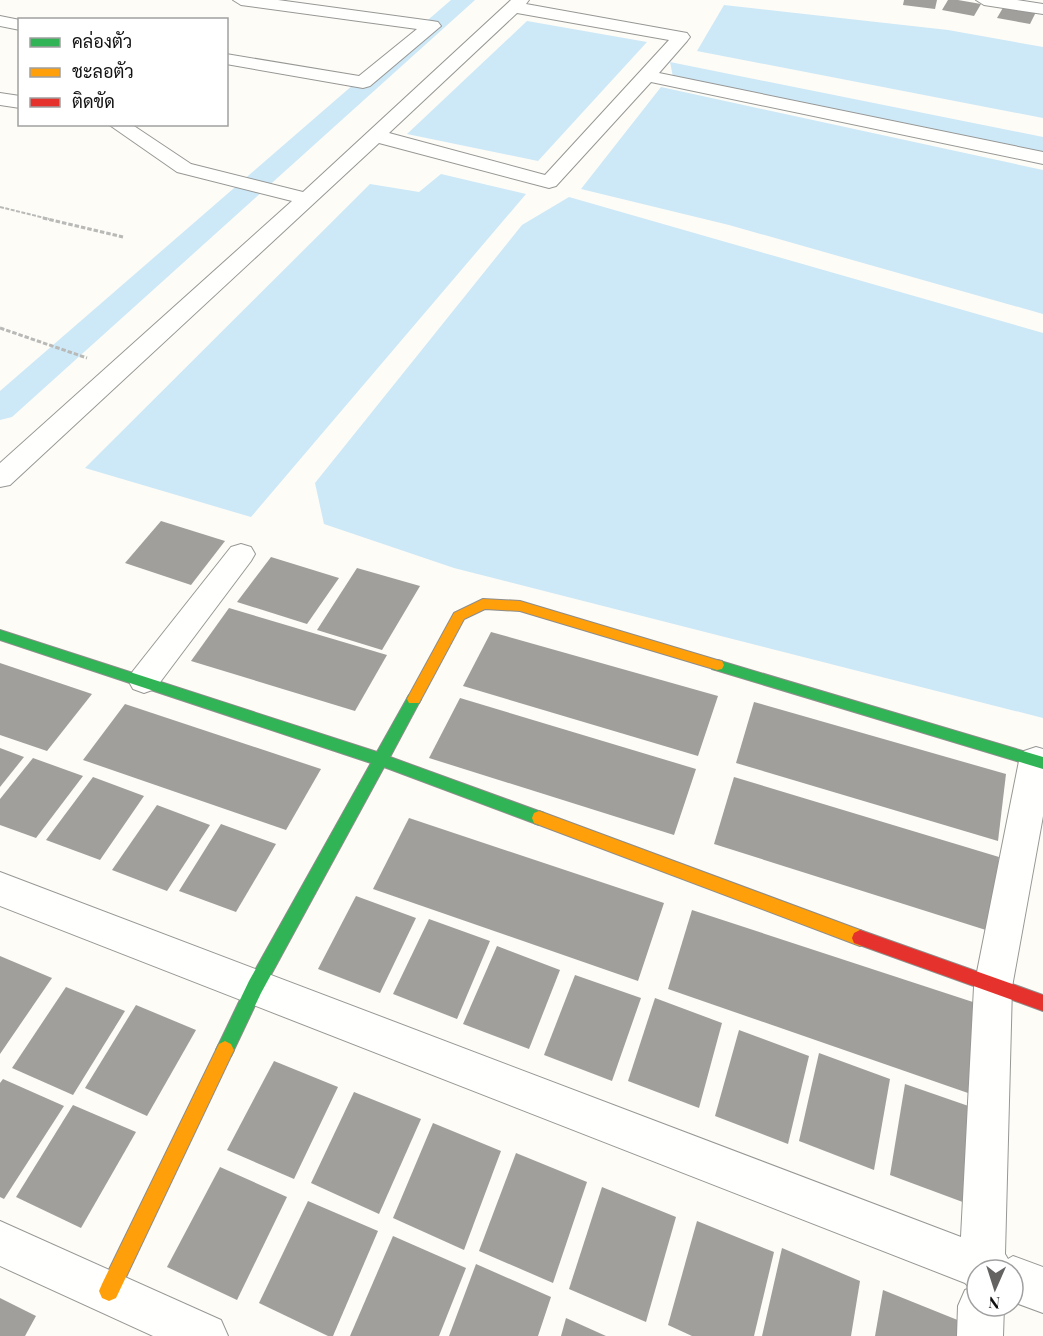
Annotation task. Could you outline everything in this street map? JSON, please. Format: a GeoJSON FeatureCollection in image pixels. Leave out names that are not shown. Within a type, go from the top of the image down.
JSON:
{"type":"FeatureCollection","features":[{"type":"Feature","properties":{"kind":"street"},"geometry":{"type":"LineString","coordinates":[[228,59],[363,82],[432,26],[241,0]]}},
{"type":"Feature","properties":{"kind":"street"},"geometry":{"type":"LineString","coordinates":[[984,0],[1043,9]]}},
{"type":"Feature","properties":{"kind":"street"},"geometry":{"type":"LineString","coordinates":[[0,478],[300,198],[376,135],[518,3],[681,37],[549,183],[376,135]]}},
{"type":"Feature","properties":{"kind":"street"},"geometry":{"type":"LineString","coordinates":[[0,21],[18,25]]}},
{"type":"Feature","properties":{"kind":"street"},"geometry":{"type":"LineString","coordinates":[[647,76],[1043,158]]}},
{"type":"Feature","properties":{"kind":"street"},"geometry":{"type":"LineString","coordinates":[[0,99],[18,102]]}},
{"type":"Feature","properties":{"kind":"street"},"geometry":{"type":"LineString","coordinates":[[120,126],[184,168],[300,198]]}},
{"type":"Feature","properties":{"kind":"street"},"geometry":{"type":"LineString","coordinates":[[144,681],[241,554]]}},
{"type":"Feature","properties":{"kind":"street"},"geometry":{"type":"LineString","coordinates":[[109,1291],[255,987],[382,760],[459,616],[483,604],[520,606],[1039,762],[993,987],[989,1258]]}},
{"type":"Feature","properties":{"kind":"street"},"geometry":{"type":"LineString","coordinates":[[0,634],[382,760],[993,987],[1043,1003]]}},
{"type":"Feature","properties":{"kind":"street"},"geometry":{"type":"LineString","coordinates":[[0,889],[255,987],[965,1268]]}},
{"type":"Feature","properties":{"kind":"street"},"geometry":{"type":"LineString","coordinates":[[0,1243],[205,1336]]}},
{"type":"Feature","properties":{"kind":"street"},"geometry":{"type":"LineString","coordinates":[[1025,1286],[1043,1290]]}},
{"type":"Feature","properties":{"kind":"street"},"geometry":{"type":"LineString","coordinates":[[980,1336],[983,1318]]}},
{"type":"Feature","properties":{"kind":"path"},"geometry":{"type":"LineString","coordinates":[[0,207],[123,237]]}},
{"type":"Feature","properties":{"kind":"path"},"geometry":{"type":"LineString","coordinates":[[0,328],[97,361]]}},
{"type":"Feature","properties":{"kind":"water"},"geometry":{"type":"Polygon","coordinates":[[[724,5],[948,30],[1043,47],[1043,118],[697,51],[724,5]]]}},
{"type":"Feature","properties":{"kind":"water"},"geometry":{"type":"Polygon","coordinates":[[[527,21],[647,42],[538,161],[407,134],[527,21]]]}},
{"type":"Feature","properties":{"kind":"water"},"geometry":{"type":"Polygon","coordinates":[[[670,62],[1043,137],[1043,152],[673,77],[670,62]]]}},
{"type":"Feature","properties":{"kind":"water"},"geometry":{"type":"Polygon","coordinates":[[[661,87],[1043,170],[1043,314],[729,225],[581,189],[661,87]]]}},
{"type":"Feature","properties":{"kind":"water"},"geometry":{"type":"Polygon","coordinates":[[[441,174],[526,194],[251,517],[85,468],[370,184],[419,192],[441,174]]]}},
{"type":"Feature","properties":{"kind":"water"},"geometry":{"type":"Polygon","coordinates":[[[569,197],[1043,333],[1043,718],[454,568],[324,524],[315,483],[522,225],[569,197]]]}},
{"type":"Feature","properties":{"kind":"building"},"geometry":{"type":"Polygon","coordinates":[[[904,0],[937,0],[935,9],[903,5],[904,0]]]}},
{"type":"Feature","properties":{"kind":"building"},"geometry":{"type":"Polygon","coordinates":[[[948,0],[981,4],[974,16],[942,10],[948,0]]]}},
{"type":"Feature","properties":{"kind":"building"},"geometry":{"type":"Polygon","coordinates":[[[1004,6],[1036,12],[1030,24],[997,18],[1004,6]]]}},
{"type":"Feature","properties":{"kind":"building"},"geometry":{"type":"Polygon","coordinates":[[[161,521],[225,541],[191,585],[125,563],[161,521]]]}},
{"type":"Feature","properties":{"kind":"building"},"geometry":{"type":"Polygon","coordinates":[[[271,557],[339,578],[307,624],[237,602],[271,557]]]}},
{"type":"Feature","properties":{"kind":"building"},"geometry":{"type":"Polygon","coordinates":[[[357,568],[420,586],[382,650],[317,630],[357,568]]]}},
{"type":"Feature","properties":{"kind":"building"},"geometry":{"type":"Polygon","coordinates":[[[229,608],[387,655],[355,711],[191,661],[229,608]]]}},
{"type":"Feature","properties":{"kind":"building"},"geometry":{"type":"Polygon","coordinates":[[[491,632],[718,696],[698,756],[463,686],[491,632]]]}},
{"type":"Feature","properties":{"kind":"building"},"geometry":{"type":"Polygon","coordinates":[[[0,663],[92,694],[47,751],[0,735],[0,663]]]}},
{"type":"Feature","properties":{"kind":"building"},"geometry":{"type":"Polygon","coordinates":[[[460,698],[696,769],[674,835],[429,758],[460,698]]]}},
{"type":"Feature","properties":{"kind":"building"},"geometry":{"type":"Polygon","coordinates":[[[754,702],[1006,774],[998,841],[736,763],[754,702]]]}},
{"type":"Feature","properties":{"kind":"building"},"geometry":{"type":"Polygon","coordinates":[[[125,704],[321,769],[286,830],[83,760],[125,704]]]}},
{"type":"Feature","properties":{"kind":"building"},"geometry":{"type":"Polygon","coordinates":[[[0,748],[24,757],[0,787],[0,748]]]}},
{"type":"Feature","properties":{"kind":"building"},"geometry":{"type":"Polygon","coordinates":[[[33,758],[83,776],[36,838],[0,825],[0,799],[33,758]]]}},
{"type":"Feature","properties":{"kind":"building"},"geometry":{"type":"Polygon","coordinates":[[[93,777],[144,796],[100,860],[46,840],[93,777]]]}},
{"type":"Feature","properties":{"kind":"building"},"geometry":{"type":"Polygon","coordinates":[[[734,777],[999,857],[989,931],[714,844],[734,777]]]}},
{"type":"Feature","properties":{"kind":"building"},"geometry":{"type":"Polygon","coordinates":[[[157,805],[210,825],[167,891],[112,870],[157,805]]]}},
{"type":"Feature","properties":{"kind":"building"},"geometry":{"type":"Polygon","coordinates":[[[409,818],[664,903],[638,981],[373,889],[409,818]]]}},
{"type":"Feature","properties":{"kind":"building"},"geometry":{"type":"Polygon","coordinates":[[[221,824],[276,844],[236,912],[179,891],[221,824]]]}},
{"type":"Feature","properties":{"kind":"building"},"geometry":{"type":"Polygon","coordinates":[[[356,896],[416,918],[380,993],[318,969],[356,896]]]}},
{"type":"Feature","properties":{"kind":"building"},"geometry":{"type":"Polygon","coordinates":[[[692,910],[979,1004],[968,1093],[668,989],[692,910]]]}},
{"type":"Feature","properties":{"kind":"building"},"geometry":{"type":"Polygon","coordinates":[[[429,919],[490,941],[457,1019],[393,994],[429,919]]]}},
{"type":"Feature","properties":{"kind":"building"},"geometry":{"type":"Polygon","coordinates":[[[497,946],[560,970],[529,1049],[463,1024],[497,946]]]}},
{"type":"Feature","properties":{"kind":"building"},"geometry":{"type":"Polygon","coordinates":[[[0,956],[52,978],[0,1054],[0,956]]]}},
{"type":"Feature","properties":{"kind":"building"},"geometry":{"type":"Polygon","coordinates":[[[575,975],[641,998],[612,1081],[544,1055],[575,975]]]}},
{"type":"Feature","properties":{"kind":"building"},"geometry":{"type":"Polygon","coordinates":[[[66,987],[125,1011],[73,1095],[12,1068],[66,987]]]}},
{"type":"Feature","properties":{"kind":"building"},"geometry":{"type":"Polygon","coordinates":[[[655,998],[722,1023],[699,1108],[628,1081],[655,998]]]}},
{"type":"Feature","properties":{"kind":"building"},"geometry":{"type":"Polygon","coordinates":[[[136,1005],[196,1030],[147,1116],[85,1088],[136,1005]]]}},
{"type":"Feature","properties":{"kind":"building"},"geometry":{"type":"Polygon","coordinates":[[[739,1030],[809,1056],[788,1144],[715,1116],[739,1030]]]}},
{"type":"Feature","properties":{"kind":"building"},"geometry":{"type":"Polygon","coordinates":[[[819,1053],[890,1079],[874,1170],[799,1141],[819,1053]]]}},
{"type":"Feature","properties":{"kind":"building"},"geometry":{"type":"Polygon","coordinates":[[[274,1061],[338,1087],[294,1179],[227,1150],[274,1061]]]}},
{"type":"Feature","properties":{"kind":"building"},"geometry":{"type":"Polygon","coordinates":[[[3,1079],[64,1106],[4,1199],[0,1197],[0,1083],[3,1079]]]}},
{"type":"Feature","properties":{"kind":"building"},"geometry":{"type":"Polygon","coordinates":[[[905,1084],[980,1110],[968,1204],[890,1175],[905,1084]]]}},
{"type":"Feature","properties":{"kind":"building"},"geometry":{"type":"Polygon","coordinates":[[[354,1092],[421,1119],[379,1214],[311,1183],[354,1092]]]}},
{"type":"Feature","properties":{"kind":"building"},"geometry":{"type":"Polygon","coordinates":[[[73,1105],[136,1132],[81,1228],[16,1197],[73,1105]]]}},
{"type":"Feature","properties":{"kind":"building"},"geometry":{"type":"Polygon","coordinates":[[[433,1123],[501,1151],[464,1250],[393,1218],[433,1123]]]}},
{"type":"Feature","properties":{"kind":"building"},"geometry":{"type":"Polygon","coordinates":[[[516,1153],[587,1182],[553,1283],[479,1251],[516,1153]]]}},
{"type":"Feature","properties":{"kind":"building"},"geometry":{"type":"Polygon","coordinates":[[[220,1167],[287,1197],[237,1300],[167,1267],[220,1167]]]}},
{"type":"Feature","properties":{"kind":"building"},"geometry":{"type":"Polygon","coordinates":[[[602,1187],[676,1217],[646,1322],[569,1289],[602,1187]]]}},
{"type":"Feature","properties":{"kind":"building"},"geometry":{"type":"Polygon","coordinates":[[[308,1201],[378,1231],[333,1336],[328,1336],[259,1303],[308,1201]]]}},
{"type":"Feature","properties":{"kind":"building"},"geometry":{"type":"Polygon","coordinates":[[[697,1221],[774,1252],[754,1336],[692,1336],[668,1325],[697,1221]]]}},
{"type":"Feature","properties":{"kind":"building"},"geometry":{"type":"Polygon","coordinates":[[[393,1236],[466,1268],[439,1336],[350,1336],[393,1236]]]}},
{"type":"Feature","properties":{"kind":"building"},"geometry":{"type":"Polygon","coordinates":[[[782,1248],[860,1281],[851,1336],[762,1336],[782,1248]]]}},
{"type":"Feature","properties":{"kind":"building"},"geometry":{"type":"Polygon","coordinates":[[[476,1264],[551,1297],[538,1336],[449,1336],[476,1264]]]}},
{"type":"Feature","properties":{"kind":"building"},"geometry":{"type":"Polygon","coordinates":[[[883,1290],[965,1323],[964,1336],[875,1336],[883,1290]]]}},
{"type":"Feature","properties":{"kind":"building"},"geometry":{"type":"Polygon","coordinates":[[[0,1298],[36,1316],[25,1336],[0,1336],[0,1298]]]}},
{"type":"Feature","properties":{"kind":"building"},"geometry":{"type":"Polygon","coordinates":[[[566,1318],[606,1336],[561,1336],[566,1318]]]}},
{"type":"Feature","properties":{"kind":"waterway"},"geometry":{"type":"LineString","coordinates":[[0,409],[464,0]]}},
{"type":"Feature","properties":{"kind":"traffic: fast"},"geometry":{"type":"LineString","coordinates":[[0,635],[382,760],[539,818]]}},
{"type":"Feature","properties":{"kind":"traffic: fast"},"geometry":{"type":"LineString","coordinates":[[717,665],[1043,763]]}},
{"type":"Feature","properties":{"kind":"traffic: fast"},"geometry":{"type":"LineString","coordinates":[[225,1050],[255,987],[414,699]]}},
{"type":"Feature","properties":{"kind":"traffic: slow"},"geometry":{"type":"LineString","coordinates":[[414,699],[459,616],[483,604],[520,606],[717,665]]}},
{"type":"Feature","properties":{"kind":"traffic: slow"},"geometry":{"type":"LineString","coordinates":[[539,818],[860,938]]}},
{"type":"Feature","properties":{"kind":"traffic: slow"},"geometry":{"type":"LineString","coordinates":[[109,1291],[225,1050]]}},
{"type":"Feature","properties":{"kind":"traffic: jam"},"geometry":{"type":"LineString","coordinates":[[860,938],[1043,1003]]}}]}
